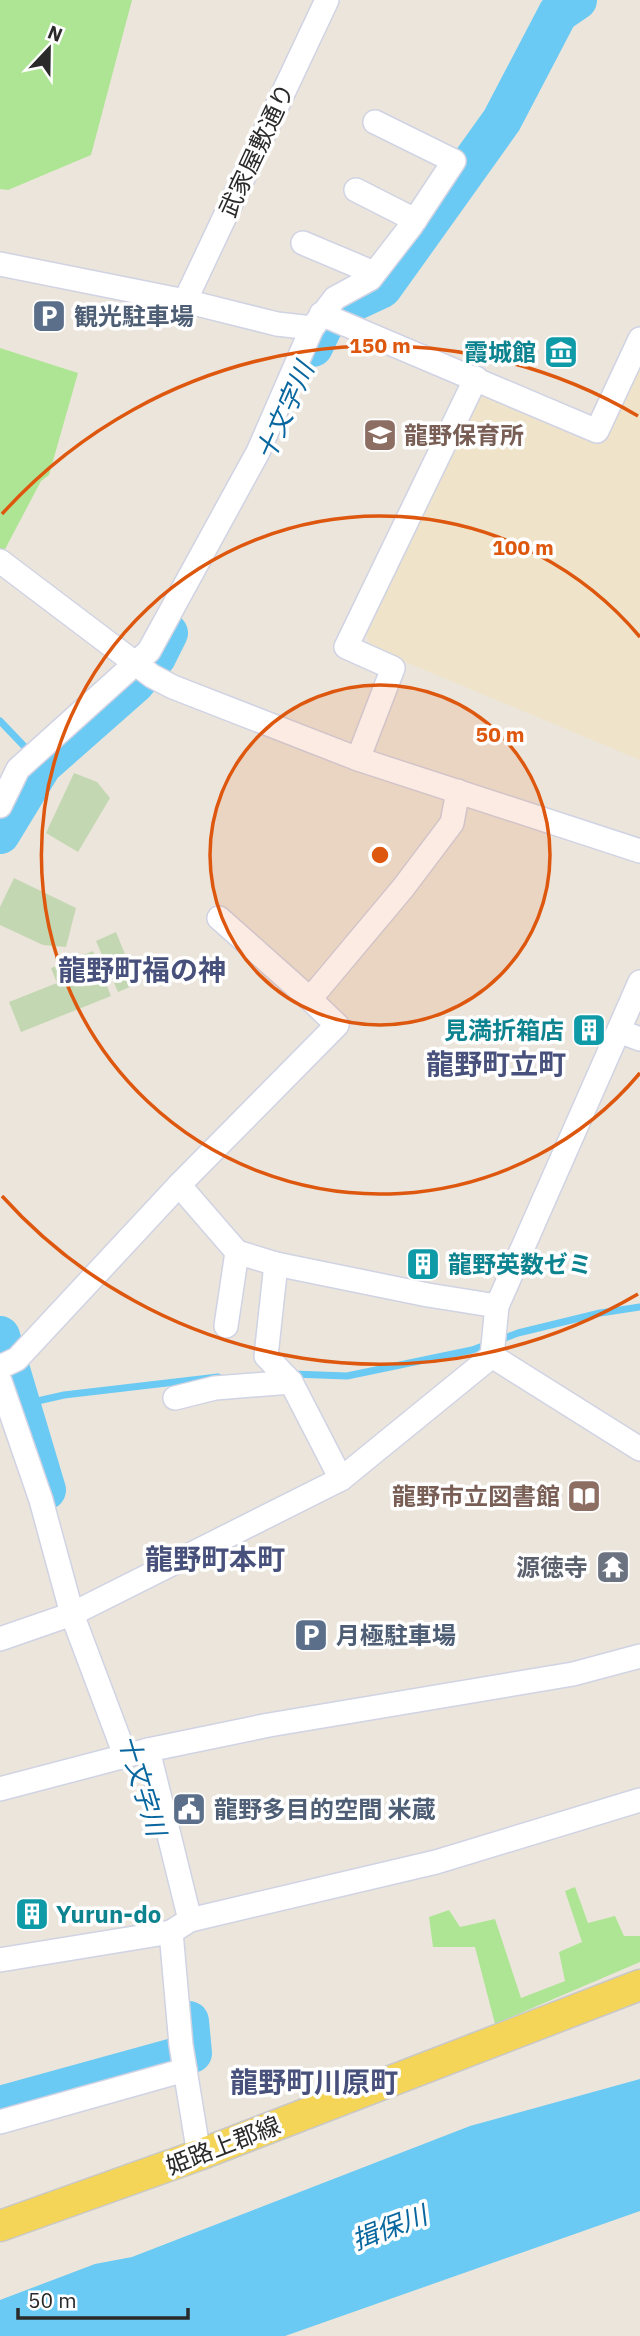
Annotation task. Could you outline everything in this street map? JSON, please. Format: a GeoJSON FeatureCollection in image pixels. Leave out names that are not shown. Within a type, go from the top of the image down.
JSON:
{"type":"FeatureCollection","features":[{"type":"Feature","properties":{"kind":"main road","name":"姫路上郡線"},"geometry":{"type":"LineString","coordinates":[[0,2226],[199,2155],[640,1985]]}},
{"type":"Feature","properties":{"kind":"street","name":"武家屋敷通り"},"geometry":{"type":"LineString","coordinates":[[185,300],[327,0]]}},
{"type":"Feature","properties":{"kind":"street"},"geometry":{"type":"LineString","coordinates":[[0,806],[18,769],[143,669],[149,651],[258,452],[317,321],[335,298],[374,273],[415,220],[454,161],[375,122]]}},
{"type":"Feature","properties":{"kind":"street"},"geometry":{"type":"LineString","coordinates":[[356,190],[415,220]]}},
{"type":"Feature","properties":{"kind":"street"},"geometry":{"type":"LineString","coordinates":[[303,243],[374,273]]}},
{"type":"Feature","properties":{"kind":"street"},"geometry":{"type":"LineString","coordinates":[[0,264],[185,300],[277,324],[317,321],[347,325],[597,431],[640,339]]}},
{"type":"Feature","properties":{"kind":"street"},"geometry":{"type":"LineString","coordinates":[[358,759],[393,668],[346,647],[476,378]]}},
{"type":"Feature","properties":{"kind":"street"},"geometry":{"type":"LineString","coordinates":[[0,561],[143,669],[173,687],[358,759],[640,850]]}},
{"type":"Feature","properties":{"kind":"street"},"geometry":{"type":"LineString","coordinates":[[310,999],[403,888],[452,823],[458,791]]}},
{"type":"Feature","properties":{"kind":"street"},"geometry":{"type":"LineString","coordinates":[[0,1367],[17,1359],[179,1185],[337,1025],[219,918]]}},
{"type":"Feature","properties":{"kind":"street"},"geometry":{"type":"LineString","coordinates":[[0,1639],[72,1614],[341,1479],[492,1356],[497,1306],[640,982]]}},
{"type":"Feature","properties":{"kind":"street"},"geometry":{"type":"LineString","coordinates":[[618,1031],[640,1040]]}},
{"type":"Feature","properties":{"kind":"street"},"geometry":{"type":"LineString","coordinates":[[179,1185],[237,1252],[276,1264],[497,1306]]}},
{"type":"Feature","properties":{"kind":"street"},"geometry":{"type":"LineString","coordinates":[[226,1326],[237,1252]]}},
{"type":"Feature","properties":{"kind":"street"},"geometry":{"type":"LineString","coordinates":[[276,1264],[266,1356],[291,1382],[341,1479]]}},
{"type":"Feature","properties":{"kind":"street"},"geometry":{"type":"LineString","coordinates":[[492,1356],[640,1449]]}},
{"type":"Feature","properties":{"kind":"street"},"geometry":{"type":"LineString","coordinates":[[0,1381],[41,1500],[72,1614],[137,1752],[180,1926],[181,2045],[199,2155]]}},
{"type":"Feature","properties":{"kind":"street"},"geometry":{"type":"LineString","coordinates":[[175,1398],[215,1388],[291,1382]]}},
{"type":"Feature","properties":{"kind":"street"},"geometry":{"type":"LineString","coordinates":[[0,1789],[137,1752],[269,1725],[573,1674],[640,1656]]}},
{"type":"Feature","properties":{"kind":"street"},"geometry":{"type":"LineString","coordinates":[[0,1960],[180,1926],[436,1862],[640,1800]]}},
{"type":"Feature","properties":{"kind":"street"},"geometry":{"type":"LineString","coordinates":[[0,2122],[185,2070]]}},
{"type":"Feature","properties":{"kind":"shaded area"},"geometry":{"type":"Polygon","coordinates":[[[640,351],[640,760],[372,648],[362,626],[475,398],[483,395],[600,443],[640,351]]]}},
{"type":"Feature","properties":{"kind":"green space"},"geometry":{"type":"Polygon","coordinates":[[[0,0],[132,0],[91,155],[8,190],[0,189],[0,0]]]}},
{"type":"Feature","properties":{"kind":"green space"},"geometry":{"type":"Polygon","coordinates":[[[0,348],[78,373],[49,475],[41,481],[3,553],[0,550],[0,348]]]}},
{"type":"Feature","properties":{"kind":"green space"},"geometry":{"type":"Polygon","coordinates":[[[74,773],[97,782],[110,798],[78,852],[46,833],[74,773]]]}},
{"type":"Feature","properties":{"kind":"green space"},"geometry":{"type":"Polygon","coordinates":[[[14,878],[76,908],[66,947],[43,945],[0,925],[0,907],[14,878]]]}},
{"type":"Feature","properties":{"kind":"green space"},"geometry":{"type":"Polygon","coordinates":[[[116,932],[137,984],[118,992],[96,941],[116,932]]]}},
{"type":"Feature","properties":{"kind":"green space"},"geometry":{"type":"Polygon","coordinates":[[[93,951],[111,996],[21,1032],[9,1002],[57,983],[51,968],[93,951]]]}},
{"type":"Feature","properties":{"kind":"green space"},"geometry":{"type":"Polygon","coordinates":[[[575,1887],[588,1923],[615,1916],[624,1936],[640,1936],[640,1962],[495,2024],[475,1947],[433,1947],[429,1917],[449,1910],[460,1927],[495,1919],[521,1998],[565,1981],[559,1952],[582,1942],[565,1891],[575,1887]]]}},
{"type":"Feature","properties":{"kind":"water","name":"揖保川"},"geometry":{"type":"Polygon","coordinates":[[[640,2079],[640,2211],[285,2336],[0,2336],[0,2300],[95,2264],[132,2257],[470,2126],[640,2079]]]}},
{"type":"Feature","properties":{"kind":"waterway","name":"十文字川"},"geometry":{"type":"LineString","coordinates":[[313,347],[323,326],[339,308],[382,288],[502,120],[558,13],[577,0]]}},
{"type":"Feature","properties":{"kind":"waterway","name":"十文字川"},"geometry":{"type":"LineString","coordinates":[[0,834],[42,765],[135,683],[156,657],[168,633]]}},
{"type":"Feature","properties":{"kind":"waterway"},"geometry":{"type":"LineString","coordinates":[[0,721],[42,765]]}},
{"type":"Feature","properties":{"kind":"waterway"},"geometry":{"type":"LineString","coordinates":[[292,1374],[347,1376],[472,1350],[518,1333],[600,1313],[640,1307]]}},
{"type":"Feature","properties":{"kind":"waterway","name":"十文字川"},"geometry":{"type":"LineString","coordinates":[[0,1336],[46,1490]]}},
{"type":"Feature","properties":{"kind":"waterway"},"geometry":{"type":"LineString","coordinates":[[11,1407],[64,1395],[218,1377]]}},
{"type":"Feature","properties":{"kind":"waterway","name":"十文字川"},"geometry":{"type":"LineString","coordinates":[[0,2106],[192,2053],[189,2021]]}},
{"type":"Feature","properties":{"kind":"place","name":"観光駐車場"},"geometry":{"type":"Point","coordinates":[49,316]}},
{"type":"Feature","properties":{"kind":"place","name":"霞城館"},"geometry":{"type":"Point","coordinates":[561,352]}},
{"type":"Feature","properties":{"kind":"place","name":"龍野保育所"},"geometry":{"type":"Point","coordinates":[380,435]}},
{"type":"Feature","properties":{"kind":"place","name":"見満折箱店"},"geometry":{"type":"Point","coordinates":[589,1030]}},
{"type":"Feature","properties":{"kind":"place","name":"龍野英数ゼミ"},"geometry":{"type":"Point","coordinates":[423,1264]}},
{"type":"Feature","properties":{"kind":"place","name":"龍野市立図書館"},"geometry":{"type":"Point","coordinates":[584,1496]}},
{"type":"Feature","properties":{"kind":"place","name":"源徳寺"},"geometry":{"type":"Point","coordinates":[613,1567]}},
{"type":"Feature","properties":{"kind":"place","name":"月極駐車場"},"geometry":{"type":"Point","coordinates":[311,1635]}},
{"type":"Feature","properties":{"kind":"place","name":"龍野多目的空間 米蔵"},"geometry":{"type":"Point","coordinates":[189,1809]}},
{"type":"Feature","properties":{"kind":"place","name":"Yurun-do"},"geometry":{"type":"Point","coordinates":[32,1914]}},
{"type":"Feature","properties":{"kind":"district","name":"龍野町福の神"},"geometry":{"type":"Point","coordinates":[142,969]}},
{"type":"Feature","properties":{"kind":"district","name":"龍野町立町"},"geometry":{"type":"Point","coordinates":[496,1063]}},
{"type":"Feature","properties":{"kind":"district","name":"龍野町本町"},"geometry":{"type":"Point","coordinates":[215,1558]}},
{"type":"Feature","properties":{"kind":"district","name":"龍野町川原町"},"geometry":{"type":"Point","coordinates":[314,2081]}}]}
